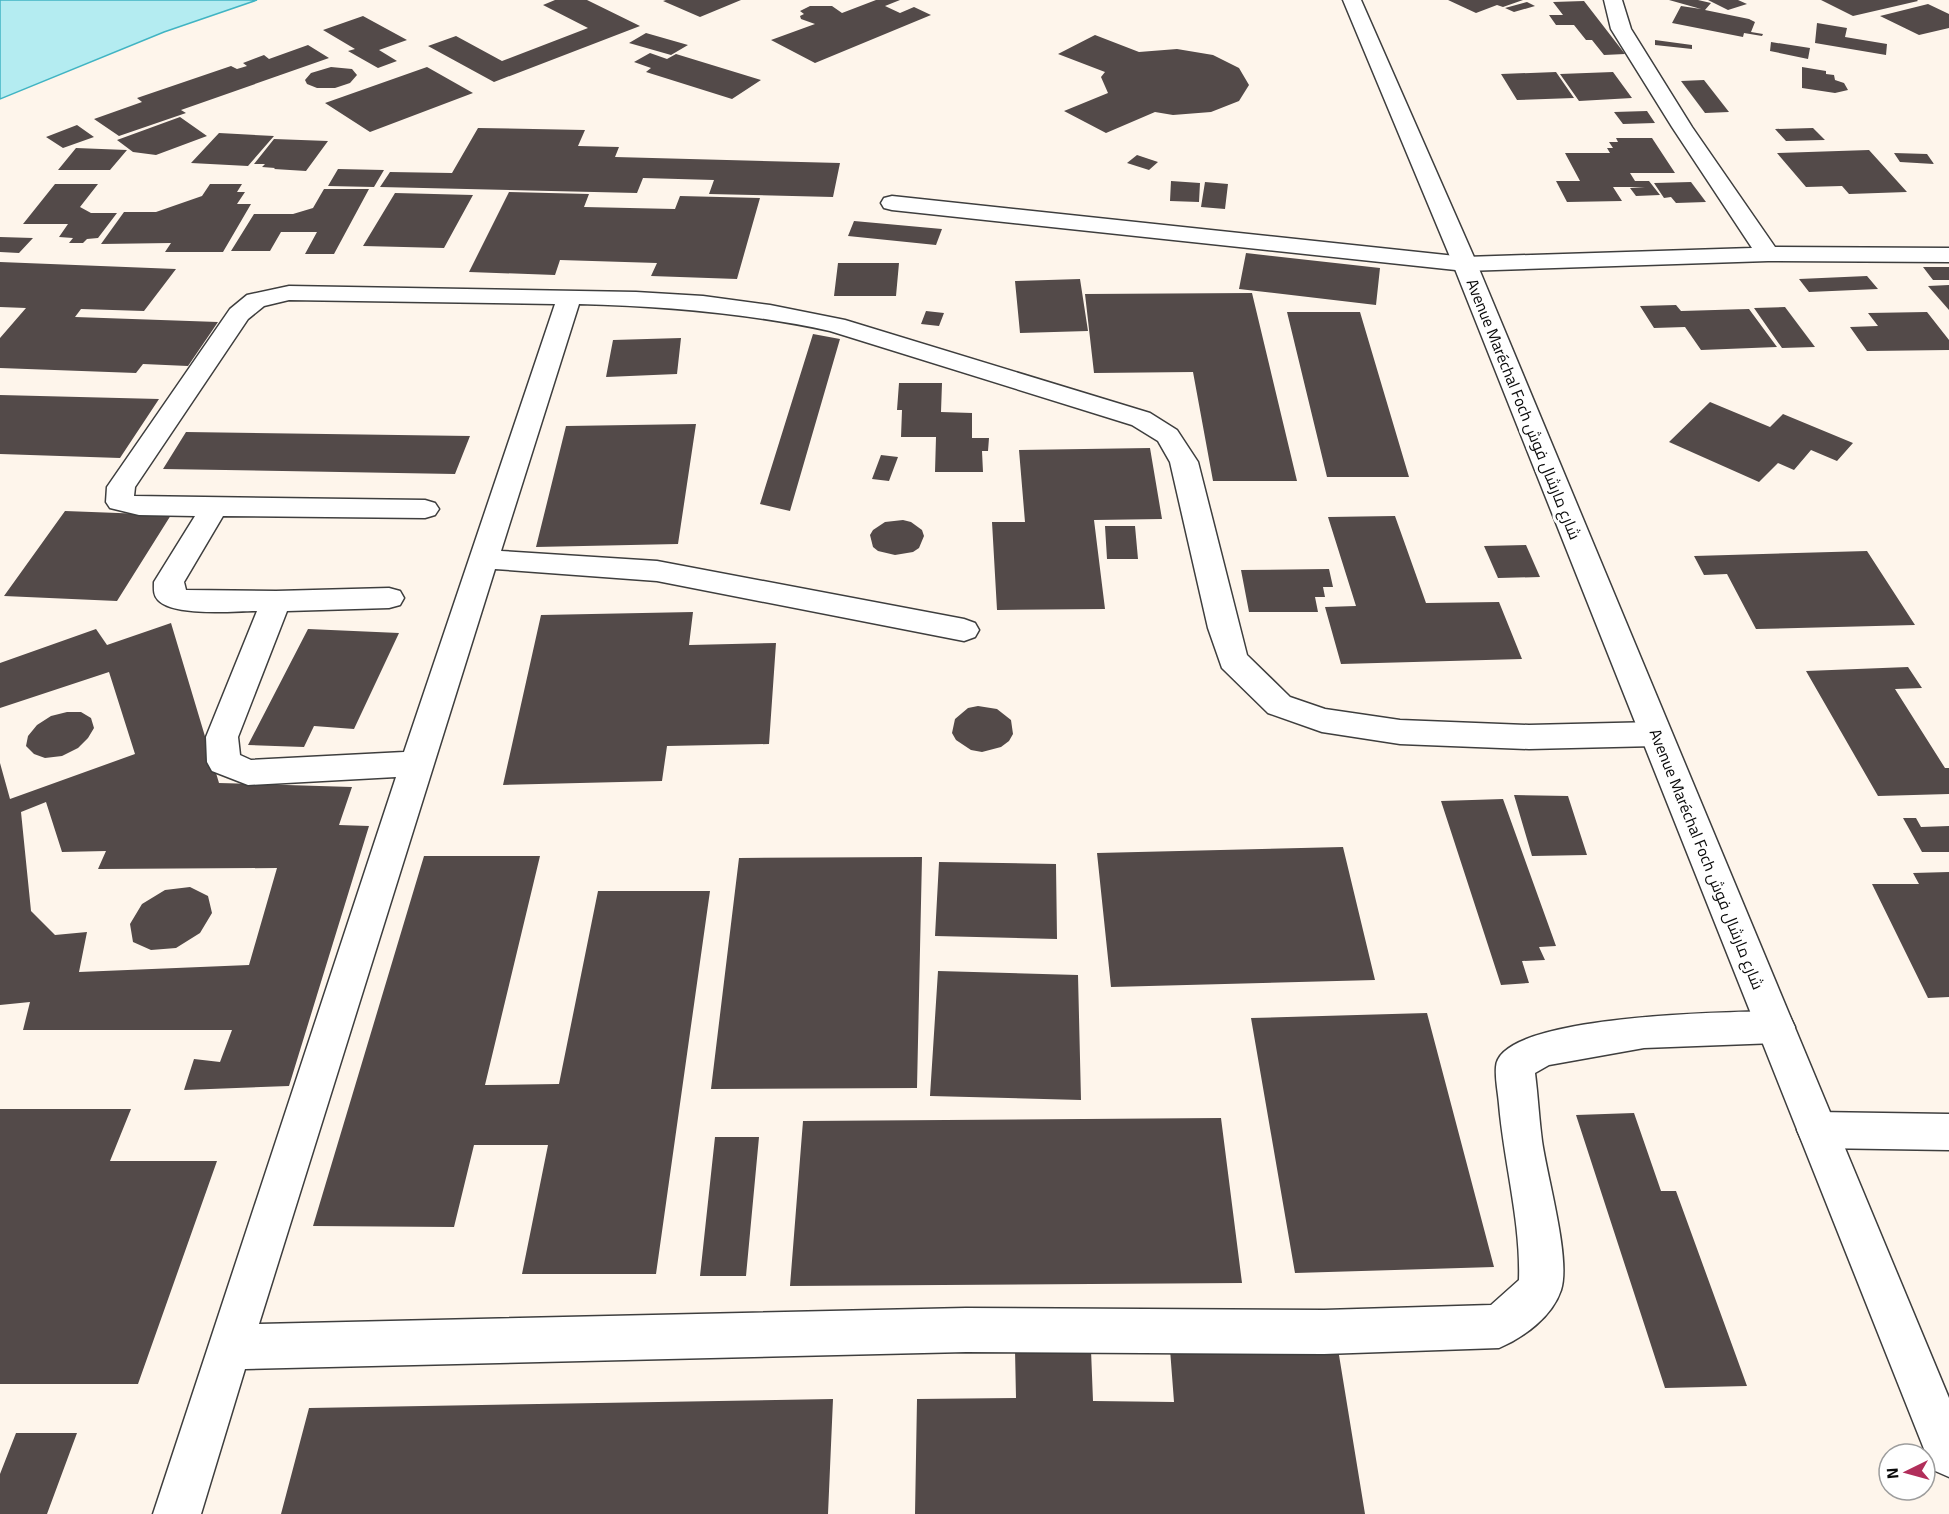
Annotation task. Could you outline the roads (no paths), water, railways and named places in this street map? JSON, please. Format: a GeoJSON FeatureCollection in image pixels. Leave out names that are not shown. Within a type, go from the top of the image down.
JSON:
{"type":"FeatureCollection","features":[{"type":"Feature","properties":{"kind":"street","name":"Avenue Maréchal Foch شارع مارشال فوش"},"geometry":{"type":"LineString","coordinates":[[1352,0],[1465,264],[1949,1454]]}},
{"type":"Feature","properties":{"kind":"street"},"geometry":{"type":"LineString","coordinates":[[1613,0],[1620,29],[1682,127],[1768,254]]}},
{"type":"Feature","properties":{"kind":"street"},"geometry":{"type":"LineString","coordinates":[[892,203],[1465,264],[1768,254],[1949,255]]}},
{"type":"Feature","properties":{"kind":"street"},"geometry":{"type":"LineString","coordinates":[[424,509],[139,506],[120,502],[121,487],[238,314],[256,300],[289,293],[619,298],[717,305],[794,315],[836,325],[1141,419],[1168,436],[1184,462],[1223,628],[1233,660],[1280,705],[1322,720],[1400,732],[1529,737],[1656,734]]}},
{"type":"Feature","properties":{"kind":"street"},"geometry":{"type":"LineString","coordinates":[[177,1514],[416,764],[569,297]]}},
{"type":"Feature","properties":{"kind":"street"},"geometry":{"type":"LineString","coordinates":[[214,507],[169,582],[169,594],[181,600],[276,601],[389,598]]}},
{"type":"Feature","properties":{"kind":"street"},"geometry":{"type":"LineString","coordinates":[[484,559],[657,571],[964,630]]}},
{"type":"Feature","properties":{"kind":"street"},"geometry":{"type":"LineString","coordinates":[[276,601],[222,737],[224,762],[248,773],[416,764]]}},
{"type":"Feature","properties":{"kind":"street"},"geometry":{"type":"LineString","coordinates":[[230,1347],[966,1330],[1324,1332],[1499,1326],[1527,1304],[1540,1288],[1541,1253],[1522,1141],[1515,1065],[1541,1050],[1644,1032],[1776,1027]]}},
{"type":"Feature","properties":{"kind":"street"},"geometry":{"type":"LineString","coordinates":[[1817,1130],[1949,1132]]}},
{"type":"Feature","properties":{"kind":"water"},"geometry":{"type":"Polygon","coordinates":[[[0,0],[257,0],[164,32],[0,99],[0,0]]]}}]}
